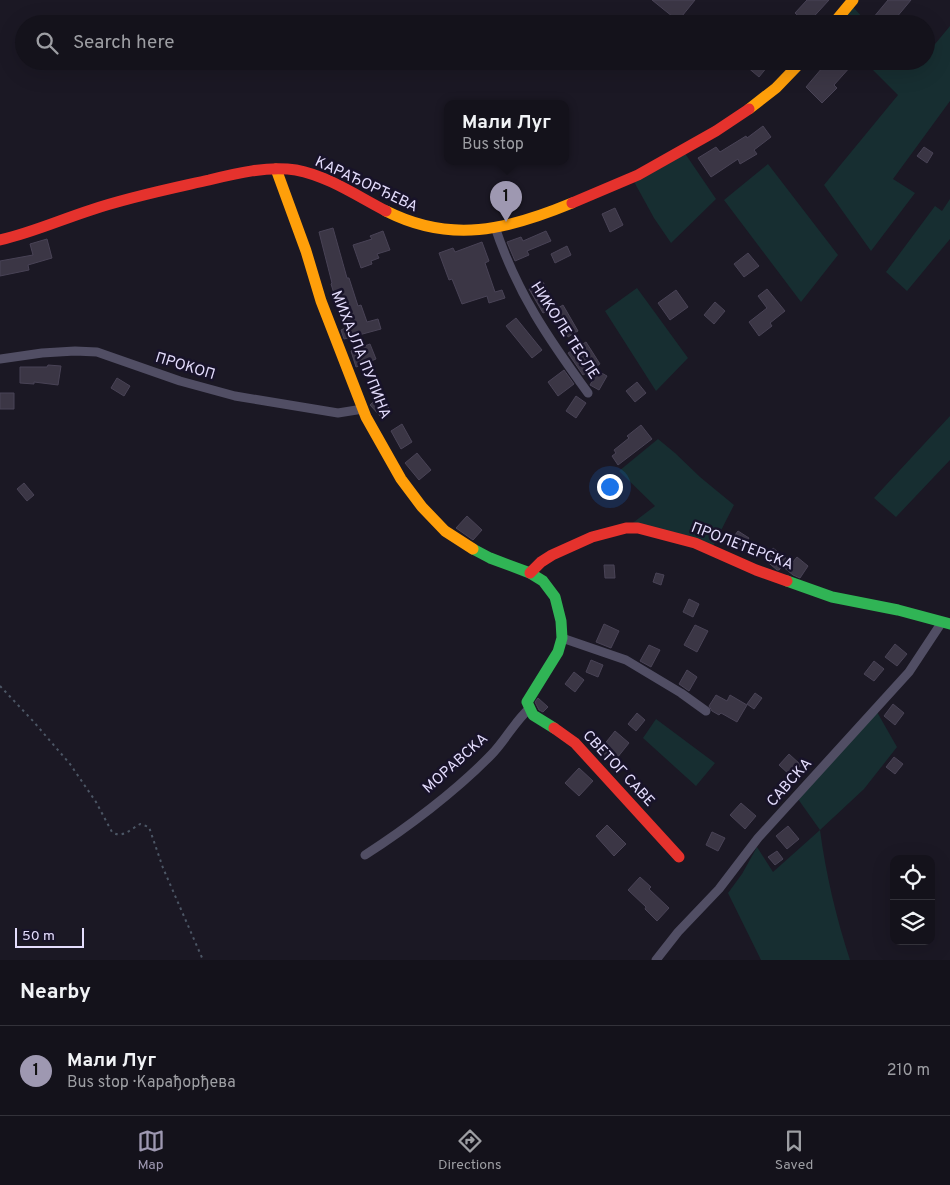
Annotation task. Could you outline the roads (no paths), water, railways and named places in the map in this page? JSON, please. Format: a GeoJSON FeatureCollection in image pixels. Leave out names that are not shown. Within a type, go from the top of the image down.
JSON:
{"type":"FeatureCollection","features":[{"type":"Feature","properties":{"kind":"street"},"geometry":{"type":"LineString","coordinates":[[840,15],[852,0]]}},
{"type":"Feature","properties":{"kind":"street","name":"КАРАЂОРЂЕВА"},"geometry":{"type":"LineString","coordinates":[[0,240],[24,234],[134,197],[206,180],[276,169],[301,172],[322,178],[416,225],[449,230],[495,227],[527,221],[620,184],[646,171],[742,115],[793,70]]}},
{"type":"Feature","properties":{"kind":"street","name":"МИХАЈЛА ПУПИНА"},"geometry":{"type":"LineString","coordinates":[[276,169],[306,251],[321,301],[363,409],[401,479],[434,521],[461,542],[490,558],[530,573]]}},
{"type":"Feature","properties":{"kind":"street","name":"НИКОЛЕ ТЕСЛЕ"},"geometry":{"type":"LineString","coordinates":[[495,227],[505,257],[531,309],[550,340],[588,393]]}},
{"type":"Feature","properties":{"kind":"street","name":"ПРОКОП"},"geometry":{"type":"LineString","coordinates":[[0,359],[50,352],[97,352],[180,381],[235,396],[338,413],[363,409]]}},
{"type":"Feature","properties":{"kind":"street","name":"ПРОЛЕТЕРСКА"},"geometry":{"type":"LineString","coordinates":[[530,573],[540,562],[552,555],[592,537],[626,528],[638,528],[695,544],[763,572],[832,597],[892,609],[946,623]]}},
{"type":"Feature","properties":{"kind":"street","name":"МОРАВСКА"},"geometry":{"type":"LineString","coordinates":[[366,855],[414,820],[481,765],[500,746],[521,716],[529,708],[528,702],[533,690],[558,652],[562,638],[561,621],[555,597],[543,581],[530,573]]}},
{"type":"Feature","properties":{"kind":"street","name":"САВСКА"},"geometry":{"type":"LineString","coordinates":[[656,960],[678,932],[719,889],[758,838],[909,672],[946,623]]}},
{"type":"Feature","properties":{"kind":"street"},"geometry":{"type":"LineString","coordinates":[[562,638],[626,660],[681,693],[706,711]]}},
{"type":"Feature","properties":{"kind":"street","name":"СВЕТОГ САВЕ"},"geometry":{"type":"LineString","coordinates":[[529,708],[533,715],[575,743],[678,857]]}},
{"type":"Feature","properties":{"kind":"place","name":"Мали Луг"},"geometry":{"type":"Point","coordinates":[506,222]}}]}
